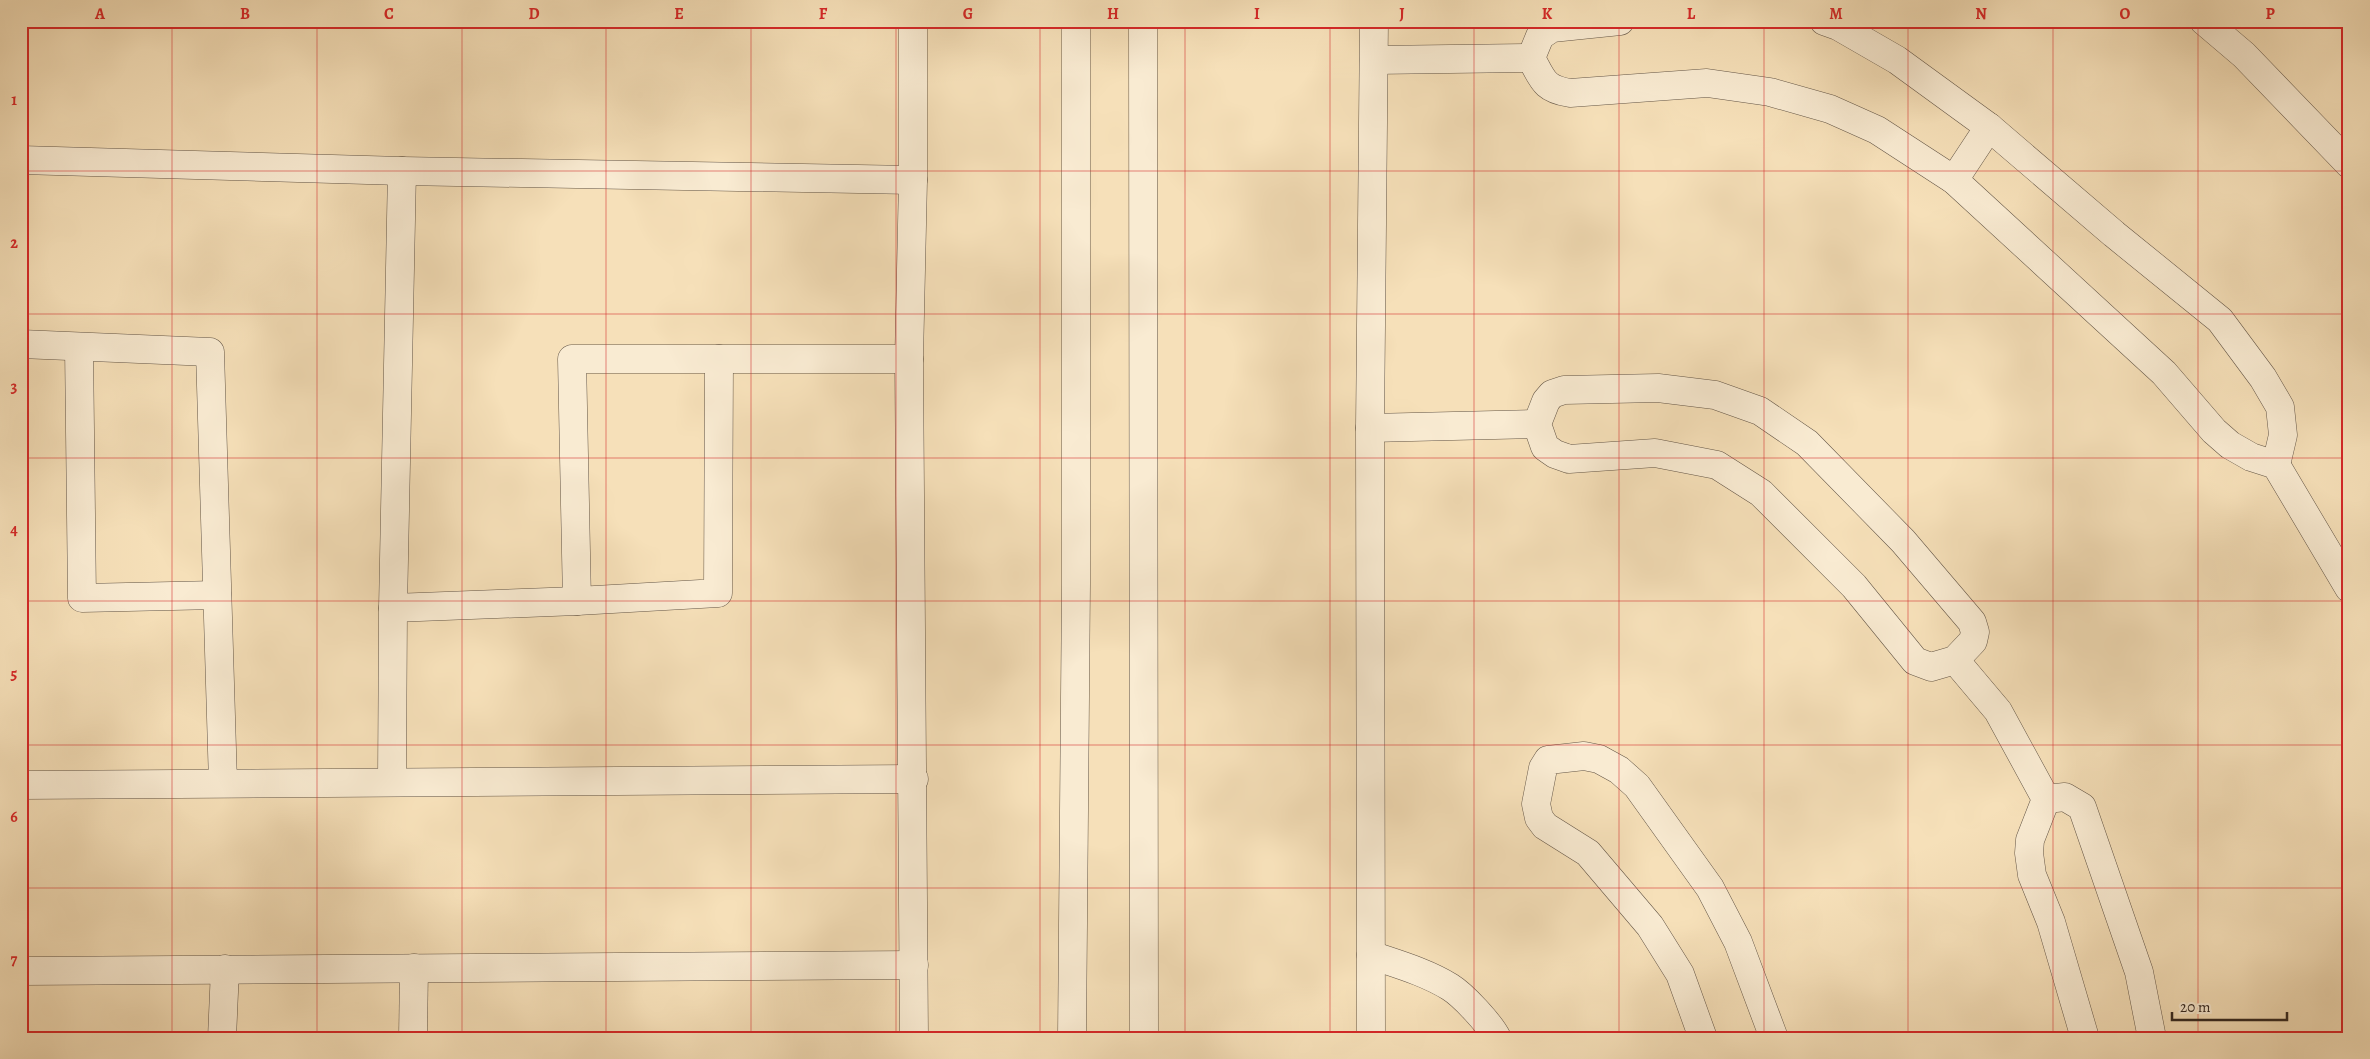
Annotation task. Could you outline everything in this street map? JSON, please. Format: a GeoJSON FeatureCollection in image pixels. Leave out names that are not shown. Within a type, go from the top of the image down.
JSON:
{"type":"FeatureCollection","features":[{"type":"Feature","properties":{"kind":"street"},"geometry":{"type":"LineString","coordinates":[[913,21],[913,180],[909,359],[914,779],[914,1038]]}},
{"type":"Feature","properties":{"kind":"street"},"geometry":{"type":"LineString","coordinates":[[1072,1038],[1076,584],[1076,21]]}},
{"type":"Feature","properties":{"kind":"street"},"geometry":{"type":"LineString","coordinates":[[1143,21],[1144,1038]]}},
{"type":"Feature","properties":{"kind":"street"},"geometry":{"type":"LineString","coordinates":[[1371,1038],[1370,428],[1374,21]]}},
{"type":"Feature","properties":{"kind":"street"},"geometry":{"type":"LineString","coordinates":[[1531,58],[1540,36],[1552,28],[1620,21]]}},
{"type":"Feature","properties":{"kind":"street"},"geometry":{"type":"LineString","coordinates":[[1824,21],[1838,26],[1897,60],[1989,127],[2114,234],[2220,320],[2263,378],[2280,408],[2283,435],[2276,465]]}},
{"type":"Feature","properties":{"kind":"street"},"geometry":{"type":"LineString","coordinates":[[2204,21],[2244,55],[2349,164]]}},
{"type":"Feature","properties":{"kind":"street"},"geometry":{"type":"LineString","coordinates":[[1374,60],[1531,58]]}},
{"type":"Feature","properties":{"kind":"street"},"geometry":{"type":"LineString","coordinates":[[1531,58],[1544,82],[1554,91],[1570,93],[1707,83],[1770,92],[1830,109],[1877,130],[1954,180],[2164,372],[2214,431],[2230,445],[2251,457],[2276,465],[2349,588]]}},
{"type":"Feature","properties":{"kind":"street"},"geometry":{"type":"LineString","coordinates":[[1954,180],[1989,127]]}},
{"type":"Feature","properties":{"kind":"street"},"geometry":{"type":"LineString","coordinates":[[21,160],[402,172],[913,180]]}},
{"type":"Feature","properties":{"kind":"street"},"geometry":{"type":"LineString","coordinates":[[392,782],[393,608],[402,172]]}},
{"type":"Feature","properties":{"kind":"street"},"geometry":{"type":"LineString","coordinates":[[21,344],[210,352],[223,783]]}},
{"type":"Feature","properties":{"kind":"street"},"geometry":{"type":"LineString","coordinates":[[79,346],[82,598],[217,595]]}},
{"type":"Feature","properties":{"kind":"street"},"geometry":{"type":"LineString","coordinates":[[577,601],[572,359],[909,359]]}},
{"type":"Feature","properties":{"kind":"street"},"geometry":{"type":"LineString","coordinates":[[393,608],[718,593],[719,360]]}},
{"type":"Feature","properties":{"kind":"street"},"geometry":{"type":"LineString","coordinates":[[1668,389],[1715,395],[1760,411],[1806,443],[1903,541],[1972,622],[1975,632],[1973,641],[1955,660],[1932,667],[1915,661],[1854,586],[1761,493],[1717,465],[1655,453],[1569,459],[1555,454],[1545,447],[1537,424],[1546,401],[1552,394],[1564,390],[1668,389]]}},
{"type":"Feature","properties":{"kind":"street"},"geometry":{"type":"LineString","coordinates":[[1370,428],[1537,424]]}},
{"type":"Feature","properties":{"kind":"street"},"geometry":{"type":"LineString","coordinates":[[1955,660],[1998,711],[2046,799],[2030,840],[2032,874],[2051,922],[2085,1038]]}},
{"type":"Feature","properties":{"kind":"street"},"geometry":{"type":"LineString","coordinates":[[1703,1038],[1680,974],[1650,926],[1588,853],[1545,826],[1539,818],[1536,804],[1543,768],[1548,760],[1584,756],[1600,759],[1619,770],[1637,786],[1710,888],[1738,942],[1774,1038]]}},
{"type":"Feature","properties":{"kind":"street"},"geometry":{"type":"LineString","coordinates":[[21,785],[914,779]]}},
{"type":"Feature","properties":{"kind":"street"},"geometry":{"type":"LineString","coordinates":[[2046,799],[2065,798],[2082,807],[2139,972],[2152,1038]]}},
{"type":"Feature","properties":{"kind":"street"},"geometry":{"type":"LineString","coordinates":[[1371,955],[1413,970],[1451,987],[1491,1027],[1497,1038]]}},
{"type":"Feature","properties":{"kind":"street"},"geometry":{"type":"LineString","coordinates":[[21,971],[914,965]]}},
{"type":"Feature","properties":{"kind":"street"},"geometry":{"type":"LineString","coordinates":[[413,1038],[414,968]]}},
{"type":"Feature","properties":{"kind":"street"},"geometry":{"type":"LineString","coordinates":[[222,1038],[225,970]]}}]}
